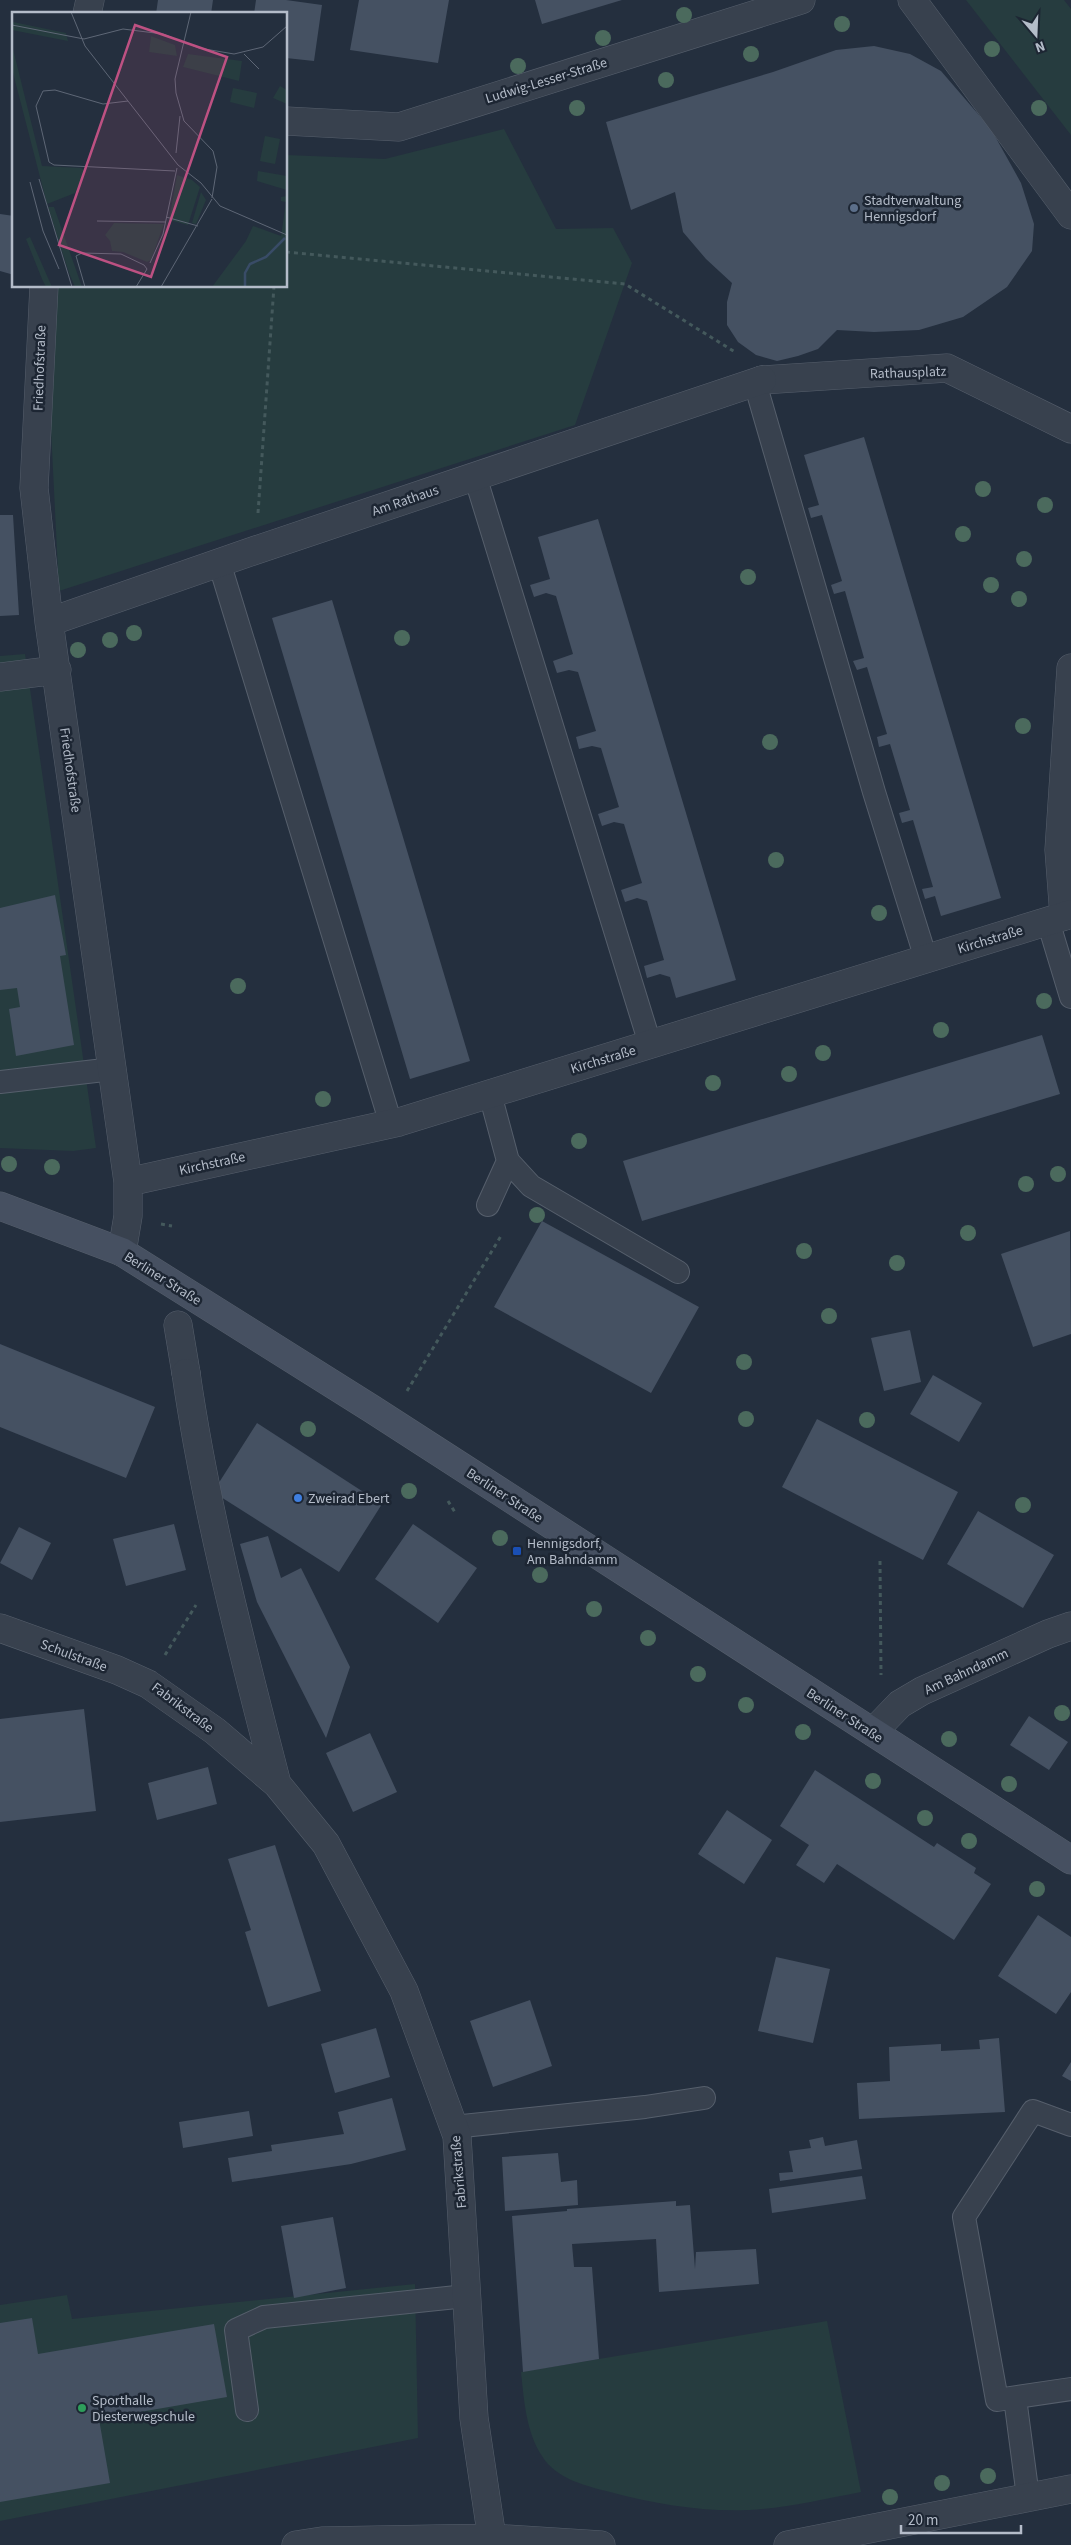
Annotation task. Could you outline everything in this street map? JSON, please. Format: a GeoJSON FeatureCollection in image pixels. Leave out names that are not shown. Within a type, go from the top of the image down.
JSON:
{"type":"FeatureCollection","features":[{"type":"Feature","properties":{"kind":"main road","name":"Berliner Straße"},"geometry":{"type":"LineString","coordinates":[[0,1206],[122,1252],[390,1420],[1071,1860]]}},
{"type":"Feature","properties":{"kind":"street","name":"Ludwig-Lesser-Straße"},"geometry":{"type":"LineString","coordinates":[[288,121],[399,127],[801,0]]}},
{"type":"Feature","properties":{"kind":"street"},"geometry":{"type":"LineString","coordinates":[[912,0],[1071,215]]}},
{"type":"Feature","properties":{"kind":"street","name":"Friedhofstraße"},"geometry":{"type":"LineString","coordinates":[[44,288],[34,488],[48,622],[57,670],[128,1182],[128,1216],[122,1252]]}},
{"type":"Feature","properties":{"kind":"street","name":"Rathausplatz"},"geometry":{"type":"LineString","coordinates":[[758,381],[947,368],[1071,429]]}},
{"type":"Feature","properties":{"kind":"street","name":"Am Rathaus"},"geometry":{"type":"LineString","coordinates":[[48,622],[219,562],[758,381]]}},
{"type":"Feature","properties":{"kind":"street"},"geometry":{"type":"LineString","coordinates":[[1061,917],[1058,850],[1071,668]]}},
{"type":"Feature","properties":{"kind":"street"},"geometry":{"type":"LineString","coordinates":[[0,677],[57,670]]}},
{"type":"Feature","properties":{"kind":"street","name":"Kirchstraße"},"geometry":{"type":"LineString","coordinates":[[128,1182],[392,1124],[1061,917]]}},
{"type":"Feature","properties":{"kind":"street","name":"Fabrikstraße"},"geometry":{"type":"LineString","coordinates":[[178,1325],[196,1444],[221,1564],[277,1784]]}},
{"type":"Feature","properties":{"kind":"street","name":"Am Bahndamm"},"geometry":{"type":"LineString","coordinates":[[873,1732],[900,1704],[922,1691],[1048,1634],[1071,1626]]}},
{"type":"Feature","properties":{"kind":"street","name":"Schulstraße"},"geometry":{"type":"LineString","coordinates":[[0,1628],[117,1670],[148,1684]]}},
{"type":"Feature","properties":{"kind":"street","name":"Fabrikstraße"},"geometry":{"type":"LineString","coordinates":[[148,1684],[215,1731],[277,1784],[326,1844],[404,1991],[456,2136],[474,2418],[492,2542]]}},
{"type":"Feature","properties":{"kind":"street"},"geometry":{"type":"LineString","coordinates":[[788,2545],[1071,2489]]}},
{"type":"Feature","properties":{"kind":"street"},"geometry":{"type":"LineString","coordinates":[[296,2545],[322,2541],[601,2545]]}},
{"type":"Feature","properties":{"kind":"lane"},"geometry":{"type":"LineString","coordinates":[[758,381],[871,782],[926,959]]}},
{"type":"Feature","properties":{"kind":"lane"},"geometry":{"type":"LineString","coordinates":[[475,476],[650,1044]]}},
{"type":"Feature","properties":{"kind":"lane"},"geometry":{"type":"LineString","coordinates":[[219,562],[392,1124]]}},
{"type":"Feature","properties":{"kind":"lane"},"geometry":{"type":"LineString","coordinates":[[1061,917],[1071,997]]}},
{"type":"Feature","properties":{"kind":"lane"},"geometry":{"type":"LineString","coordinates":[[0,1082],[113,1070]]}},
{"type":"Feature","properties":{"kind":"lane"},"geometry":{"type":"LineString","coordinates":[[490,1094],[508,1161],[531,1186],[678,1272]]}},
{"type":"Feature","properties":{"kind":"lane"},"geometry":{"type":"LineString","coordinates":[[488,1205],[508,1161]]}},
{"type":"Feature","properties":{"kind":"lane"},"geometry":{"type":"LineString","coordinates":[[453,2127],[645,2107],[704,2098]]}},
{"type":"Feature","properties":{"kind":"lane"},"geometry":{"type":"LineString","coordinates":[[1071,2125],[1033,2111],[964,2217],[997,2400],[1071,2389]]}},
{"type":"Feature","properties":{"kind":"lane"},"geometry":{"type":"LineString","coordinates":[[247,2410],[236,2330],[264,2317],[466,2296]]}},
{"type":"Feature","properties":{"kind":"lane"},"geometry":{"type":"LineString","coordinates":[[1015,2398],[1028,2497]]}},
{"type":"Feature","properties":{"kind":"path"},"geometry":{"type":"LineString","coordinates":[[288,252],[625,284],[754,364],[758,381]]}},
{"type":"Feature","properties":{"kind":"path"},"geometry":{"type":"LineString","coordinates":[[256,550],[274,288]]}},
{"type":"Feature","properties":{"kind":"path"},"geometry":{"type":"LineString","coordinates":[[390,1420],[531,1186]]}},
{"type":"Feature","properties":{"kind":"path"},"geometry":{"type":"LineString","coordinates":[[880,1561],[881,1677]]}},
{"type":"Feature","properties":{"kind":"path","name":"Fabrikstraße"},"geometry":{"type":"LineString","coordinates":[[148,1684],[221,1564]]}},
{"type":"Feature","properties":{"kind":"green space"},"geometry":{"type":"Polygon","coordinates":[[[966,0],[1064,0],[1071,9],[1071,135],[966,0]]]}},
{"type":"Feature","properties":{"kind":"green space"},"geometry":{"type":"Polygon","coordinates":[[[504,129],[556,229],[613,228],[632,263],[575,425],[59,591],[49,389],[58,288],[288,288],[288,155],[385,159],[504,129]]]}},
{"type":"Feature","properties":{"kind":"green space"},"geometry":{"type":"Polygon","coordinates":[[[25,654],[96,1148],[73,1151],[0,1148],[0,656],[25,654]]]}},
{"type":"Feature","properties":{"kind":"green space"},"geometry":{"type":"Polygon","coordinates":[[[415,2284],[418,2438],[0,2521],[0,2305],[67,2295],[72,2319],[415,2284]]]}},
{"type":"Feature","properties":{"kind":"green space"},"geometry":{"type":"Polygon","coordinates":[[[827,2321],[861,2492],[791,2505],[749,2510],[714,2510],[662,2503],[591,2487],[563,2476],[548,2464],[532,2437],[523,2394],[521,2372],[827,2321]]]}},
{"type":"Feature","properties":{"kind":"building"},"geometry":{"type":"Polygon","coordinates":[[[158,0],[213,0],[211,12],[156,12],[158,0]]]}},
{"type":"Feature","properties":{"kind":"building"},"geometry":{"type":"Polygon","coordinates":[[[256,0],[286,0],[322,5],[314,61],[288,58],[288,12],[254,12],[256,0]]]}},
{"type":"Feature","properties":{"kind":"building"},"geometry":{"type":"Polygon","coordinates":[[[359,0],[449,0],[438,63],[350,50],[359,0]]]}},
{"type":"Feature","properties":{"kind":"building"},"geometry":{"type":"Polygon","coordinates":[[[535,0],[622,0],[542,24],[535,0]]]}},
{"type":"Feature","properties":{"kind":"building","name":"Stadtverwaltung Hennigsdorf"},"geometry":{"type":"Polygon","coordinates":[[[874,46],[910,54],[941,71],[991,129],[1021,183],[1034,224],[1032,251],[1007,287],[963,317],[919,330],[874,332],[837,330],[818,349],[798,356],[777,361],[756,355],[738,342],[727,325],[727,302],[732,283],[706,259],[683,232],[675,192],[631,210],[606,122],[773,72],[836,50],[874,46]]]}},
{"type":"Feature","properties":{"kind":"building"},"geometry":{"type":"Polygon","coordinates":[[[0,214],[12,216],[12,274],[0,271],[0,214]]]}},
{"type":"Feature","properties":{"kind":"building"},"geometry":{"type":"Polygon","coordinates":[[[864,437],[1001,898],[941,916],[935,896],[925,899],[922,889],[933,887],[913,820],[902,823],[899,813],[910,810],[890,744],[879,747],[877,737],[887,734],[867,667],[857,670],[853,661],[864,658],[845,591],[834,594],[831,585],[842,581],[822,515],[811,518],[808,508],[819,505],[804,455],[864,437]]]}},
{"type":"Feature","properties":{"kind":"building"},"geometry":{"type":"Polygon","coordinates":[[[0,515],[13,515],[19,615],[0,616],[0,515]]]}},
{"type":"Feature","properties":{"kind":"building"},"geometry":{"type":"Polygon","coordinates":[[[598,519],[736,980],[676,998],[670,977],[660,974],[647,978],[644,966],[664,960],[647,901],[637,898],[625,902],[621,890],[642,883],[624,824],[614,822],[602,826],[598,814],[619,807],[601,748],[592,746],[579,749],[576,737],[596,731],[578,672],[569,670],[557,673],[553,661],[573,654],[556,596],[546,593],[534,597],[530,585],[550,579],[538,537],[598,519]]]}},
{"type":"Feature","properties":{"kind":"building"},"geometry":{"type":"Polygon","coordinates":[[[332,600],[470,1061],[410,1079],[272,618],[332,600]]]}},
{"type":"Feature","properties":{"kind":"building"},"geometry":{"type":"Polygon","coordinates":[[[55,895],[66,955],[60,956],[74,1045],[16,1056],[9,1009],[20,1007],[17,988],[0,990],[0,908],[55,895]]]}},
{"type":"Feature","properties":{"kind":"building"},"geometry":{"type":"Polygon","coordinates":[[[1042,1035],[1060,1094],[642,1221],[623,1161],[1042,1035]]]}},
{"type":"Feature","properties":{"kind":"building"},"geometry":{"type":"Polygon","coordinates":[[[542,1221],[699,1307],[651,1393],[494,1307],[542,1221]]]}},
{"type":"Feature","properties":{"kind":"building"},"geometry":{"type":"Polygon","coordinates":[[[1070,1231],[1071,1334],[1033,1347],[1001,1254],[1070,1231]]]}},
{"type":"Feature","properties":{"kind":"building"},"geometry":{"type":"Polygon","coordinates":[[[910,1330],[921,1382],[884,1391],[871,1338],[910,1330]]]}},
{"type":"Feature","properties":{"kind":"building"},"geometry":{"type":"Polygon","coordinates":[[[0,1344],[155,1407],[126,1478],[0,1427],[0,1344]]]}},
{"type":"Feature","properties":{"kind":"building"},"geometry":{"type":"Polygon","coordinates":[[[933,1375],[982,1403],[959,1442],[910,1414],[933,1375]]]}},
{"type":"Feature","properties":{"kind":"building"},"geometry":{"type":"Polygon","coordinates":[[[817,1419],[958,1492],[923,1560],[782,1487],[817,1419]]]}},
{"type":"Feature","properties":{"kind":"building","name":"Zweirad Ebert"},"geometry":{"type":"Polygon","coordinates":[[[257,1423],[382,1504],[339,1572],[213,1492],[257,1423]]]}},
{"type":"Feature","properties":{"kind":"building"},"geometry":{"type":"Polygon","coordinates":[[[978,1511],[1054,1555],[1023,1608],[947,1564],[978,1511]]]}},
{"type":"Feature","properties":{"kind":"building"},"geometry":{"type":"Polygon","coordinates":[[[174,1524],[186,1570],[126,1586],[113,1539],[174,1524]]]}},
{"type":"Feature","properties":{"kind":"building"},"geometry":{"type":"Polygon","coordinates":[[[413,1524],[477,1568],[438,1623],[375,1579],[413,1524]]]}},
{"type":"Feature","properties":{"kind":"building"},"geometry":{"type":"Polygon","coordinates":[[[19,1527],[51,1543],[32,1580],[0,1563],[19,1527]]]}},
{"type":"Feature","properties":{"kind":"building"},"geometry":{"type":"Polygon","coordinates":[[[268,1536],[281,1578],[301,1568],[350,1667],[326,1738],[257,1602],[240,1544],[268,1536]]]}},
{"type":"Feature","properties":{"kind":"building"},"geometry":{"type":"Polygon","coordinates":[[[84,1709],[96,1811],[0,1822],[0,1719],[84,1709]]]}},
{"type":"Feature","properties":{"kind":"building"},"geometry":{"type":"Polygon","coordinates":[[[1029,1716],[1068,1742],[1049,1770],[1010,1745],[1029,1716]]]}},
{"type":"Feature","properties":{"kind":"building"},"geometry":{"type":"Polygon","coordinates":[[[370,1733],[397,1792],[353,1812],[326,1753],[370,1733]]]}},
{"type":"Feature","properties":{"kind":"building"},"geometry":{"type":"Polygon","coordinates":[[[208,1767],[217,1804],[157,1820],[148,1783],[208,1767]]]}},
{"type":"Feature","properties":{"kind":"building"},"geometry":{"type":"Polygon","coordinates":[[[815,1770],[934,1847],[937,1843],[976,1868],[974,1873],[991,1884],[954,1940],[837,1864],[824,1883],[796,1865],[809,1845],[780,1826],[815,1770]]]}},
{"type":"Feature","properties":{"kind":"building"},"geometry":{"type":"Polygon","coordinates":[[[727,1810],[772,1840],[744,1884],[698,1854],[727,1810]]]}},
{"type":"Feature","properties":{"kind":"building"},"geometry":{"type":"Polygon","coordinates":[[[275,1845],[321,1991],[268,2007],[245,1932],[251,1930],[228,1859],[275,1845]]]}},
{"type":"Feature","properties":{"kind":"building"},"geometry":{"type":"Polygon","coordinates":[[[1038,1915],[1071,1937],[1071,1992],[1056,2014],[998,1976],[1038,1915]]]}},
{"type":"Feature","properties":{"kind":"building"},"geometry":{"type":"Polygon","coordinates":[[[776,1957],[830,1969],[813,2043],[758,2031],[776,1957]]]}},
{"type":"Feature","properties":{"kind":"building"},"geometry":{"type":"Polygon","coordinates":[[[530,2000],[552,2066],[493,2087],[470,2021],[530,2000]]]}},
{"type":"Feature","properties":{"kind":"building"},"geometry":{"type":"Polygon","coordinates":[[[376,2028],[390,2077],[335,2093],[321,2044],[376,2028]]]}},
{"type":"Feature","properties":{"kind":"building"},"geometry":{"type":"Polygon","coordinates":[[[999,2038],[1005,2112],[859,2119],[857,2083],[890,2081],[889,2047],[941,2044],[941,2051],[980,2049],[979,2040],[999,2038]]]}},
{"type":"Feature","properties":{"kind":"building"},"geometry":{"type":"Polygon","coordinates":[[[1071,2062],[1071,2081],[1062,2076],[1071,2062]]]}},
{"type":"Feature","properties":{"kind":"building"},"geometry":{"type":"Polygon","coordinates":[[[392,2098],[406,2150],[351,2164],[232,2182],[228,2158],[272,2151],[271,2145],[344,2134],[338,2112],[392,2098]]]}},
{"type":"Feature","properties":{"kind":"building"},"geometry":{"type":"Polygon","coordinates":[[[249,2111],[253,2136],[183,2148],[179,2122],[249,2111]]]}},
{"type":"Feature","properties":{"kind":"building"},"geometry":{"type":"Polygon","coordinates":[[[823,2137],[825,2146],[857,2140],[862,2169],[780,2181],[779,2173],[793,2172],[789,2151],[811,2148],[809,2140],[823,2137]]]}},
{"type":"Feature","properties":{"kind":"building"},"geometry":{"type":"Polygon","coordinates":[[[558,2153],[561,2182],[577,2180],[578,2205],[505,2211],[502,2157],[558,2153]]]}},
{"type":"Feature","properties":{"kind":"building"},"geometry":{"type":"Polygon","coordinates":[[[862,2176],[866,2199],[772,2213],[769,2189],[862,2176]]]}},
{"type":"Feature","properties":{"kind":"building"},"geometry":{"type":"Polygon","coordinates":[[[676,2201],[676,2206],[690,2205],[695,2269],[696,2252],[756,2249],[759,2284],[659,2292],[656,2239],[572,2244],[574,2267],[592,2267],[599,2359],[523,2372],[512,2216],[567,2211],[567,2209],[676,2201]]]}},
{"type":"Feature","properties":{"kind":"building"},"geometry":{"type":"Polygon","coordinates":[[[333,2217],[346,2288],[294,2298],[281,2226],[333,2217]]]}},
{"type":"Feature","properties":{"kind":"building","name":"Sporthalle Diesterwegschule"},"geometry":{"type":"Polygon","coordinates":[[[32,2318],[38,2354],[214,2324],[227,2397],[99,2419],[110,2483],[0,2502],[0,2323],[32,2318]]]}},
{"type":"Feature","properties":{"kind":"place","name":"Stadtverwaltung Hennigsdorf"},"geometry":{"type":"Point","coordinates":[854,208]}},
{"type":"Feature","properties":{"kind":"place","name":"Zweirad Ebert"},"geometry":{"type":"Point","coordinates":[298,1498]}},
{"type":"Feature","properties":{"kind":"place","name":"Hennigsdorf, Am Bahndamm"},"geometry":{"type":"Point","coordinates":[517,1551]}},
{"type":"Feature","properties":{"kind":"place","name":"Sporthalle Diesterwegschule"},"geometry":{"type":"Point","coordinates":[82,2408]}}]}
